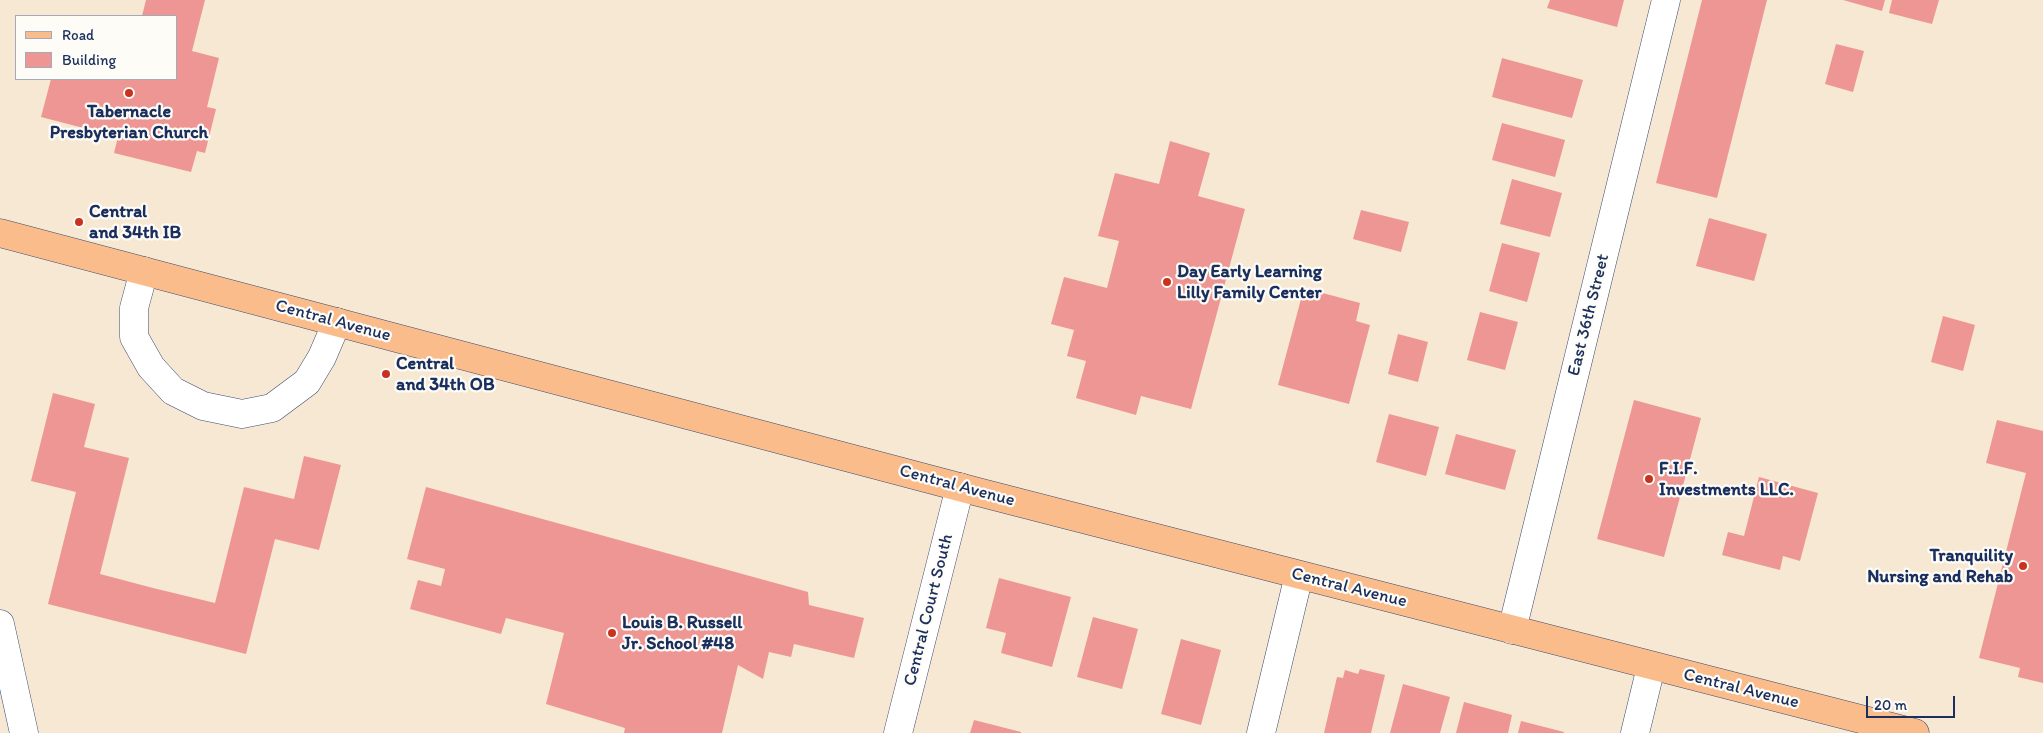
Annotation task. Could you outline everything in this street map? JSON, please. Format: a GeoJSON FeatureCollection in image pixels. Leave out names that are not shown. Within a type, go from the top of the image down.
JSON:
{"type":"FeatureCollection","features":[{"type":"Feature","properties":{"kind":"main road","name":"Central Avenue"},"geometry":{"type":"LineString","coordinates":[[0,233],[960,487],[1651,667],[1915,733]]}},
{"type":"Feature","properties":{"kind":"street","name":"East 36th Street"},"geometry":{"type":"LineString","coordinates":[[1512,630],[1666,0]]}},
{"type":"Feature","properties":{"kind":"street"},"geometry":{"type":"LineString","coordinates":[[144,271],[134,308],[134,337],[152,367],[173,391],[203,406],[242,414],[272,408],[307,382],[322,357],[336,322]]}},
{"type":"Feature","properties":{"kind":"street","name":"Central Court South"},"geometry":{"type":"LineString","coordinates":[[898,733],[960,487]]}},
{"type":"Feature","properties":{"kind":"street"},"geometry":{"type":"LineString","coordinates":[[1261,733],[1299,575]]}},
{"type":"Feature","properties":{"kind":"street"},"geometry":{"type":"LineString","coordinates":[[0,624],[24,733]]}},
{"type":"Feature","properties":{"kind":"street"},"geometry":{"type":"LineString","coordinates":[[1635,733],[1651,667]]}},
{"type":"Feature","properties":{"kind":"building","name":"Tabernacle Presbyterian Church"},"geometry":{"type":"Polygon","coordinates":[[[146,0],[205,0],[192,51],[219,58],[207,107],[216,109],[205,153],[197,151],[191,172],[114,153],[118,137],[41,117],[51,80],[178,80],[178,15],[142,15],[146,0]]]}},
{"type":"Feature","properties":{"kind":"building"},"geometry":{"type":"Polygon","coordinates":[[[1550,0],[1624,0],[1617,27],[1547,8],[1550,0]]]}},
{"type":"Feature","properties":{"kind":"building"},"geometry":{"type":"Polygon","coordinates":[[[1702,0],[1767,0],[1717,198],[1656,183],[1702,0]]]}},
{"type":"Feature","properties":{"kind":"building"},"geometry":{"type":"Polygon","coordinates":[[[1843,0],[1885,0],[1882,11],[1843,0]]]}},
{"type":"Feature","properties":{"kind":"building"},"geometry":{"type":"Polygon","coordinates":[[[1892,0],[1939,0],[1932,24],[1889,13],[1892,0]]]}},
{"type":"Feature","properties":{"kind":"building"},"geometry":{"type":"Polygon","coordinates":[[[1836,44],[1864,51],[1853,92],[1825,84],[1836,44]]]}},
{"type":"Feature","properties":{"kind":"building"},"geometry":{"type":"Polygon","coordinates":[[[1502,58],[1583,80],[1572,118],[1492,97],[1502,58]]]}},
{"type":"Feature","properties":{"kind":"building"},"geometry":{"type":"Polygon","coordinates":[[[1502,123],[1565,140],[1555,177],[1492,160],[1502,123]]]}},
{"type":"Feature","properties":{"kind":"building","name":"Day Early Learning Lilly Family Center"},"geometry":{"type":"Polygon","coordinates":[[[1170,141],[1210,153],[1198,196],[1245,209],[1191,409],[1141,396],[1136,415],[1076,398],[1086,361],[1067,356],[1074,330],[1051,324],[1064,277],[1107,288],[1119,241],[1098,236],[1115,173],[1159,184],[1170,141]]]}},
{"type":"Feature","properties":{"kind":"building"},"geometry":{"type":"Polygon","coordinates":[[[1512,179],[1562,193],[1550,237],[1500,224],[1512,179]]]}},
{"type":"Feature","properties":{"kind":"building"},"geometry":{"type":"Polygon","coordinates":[[[1361,210],[1409,222],[1401,252],[1353,239],[1361,210]]]}},
{"type":"Feature","properties":{"kind":"building"},"geometry":{"type":"Polygon","coordinates":[[[1709,218],[1767,234],[1754,281],[1696,266],[1709,218]]]}},
{"type":"Feature","properties":{"kind":"building"},"geometry":{"type":"Polygon","coordinates":[[[1502,243],[1540,253],[1527,302],[1489,291],[1502,243]]]}},
{"type":"Feature","properties":{"kind":"building"},"geometry":{"type":"Polygon","coordinates":[[[1304,288],[1360,303],[1356,321],[1370,325],[1349,404],[1278,385],[1304,288]]]}},
{"type":"Feature","properties":{"kind":"building"},"geometry":{"type":"Polygon","coordinates":[[[1480,312],[1518,322],[1505,370],[1467,360],[1480,312]]]}},
{"type":"Feature","properties":{"kind":"building"},"geometry":{"type":"Polygon","coordinates":[[[1943,316],[1975,325],[1963,371],[1931,362],[1943,316]]]}},
{"type":"Feature","properties":{"kind":"building"},"geometry":{"type":"Polygon","coordinates":[[[1398,334],[1428,342],[1418,382],[1388,374],[1398,334]]]}},
{"type":"Feature","properties":{"kind":"building"},"geometry":{"type":"Polygon","coordinates":[[[53,393],[95,404],[84,447],[129,458],[100,574],[153,588],[215,603],[244,487],[294,499],[304,456],[341,465],[319,550],[275,539],[246,654],[48,604],[76,492],[31,481],[53,393]]]}},
{"type":"Feature","properties":{"kind":"building","name":"F.I.F. Investments LLC."},"geometry":{"type":"Polygon","coordinates":[[[1634,400],[1701,418],[1664,557],[1597,539],[1634,400]]]}},
{"type":"Feature","properties":{"kind":"building"},"geometry":{"type":"Polygon","coordinates":[[[1389,414],[1439,427],[1426,476],[1376,462],[1389,414]]]}},
{"type":"Feature","properties":{"kind":"building","name":"Tranquility Nursing and Rehab"},"geometry":{"type":"Polygon","coordinates":[[[1997,420],[2043,431],[2043,683],[2018,677],[2020,668],[1979,658],[2026,473],[1986,463],[1997,420]]]}},
{"type":"Feature","properties":{"kind":"building"},"geometry":{"type":"Polygon","coordinates":[[[1456,434],[1516,450],[1505,490],[1445,474],[1456,434]]]}},
{"type":"Feature","properties":{"kind":"building"},"geometry":{"type":"Polygon","coordinates":[[[1759,477],[1818,493],[1800,561],[1783,556],[1780,570],[1722,555],[1728,532],[1744,536],[1759,477]]]}},
{"type":"Feature","properties":{"kind":"building"},"geometry":{"type":"Polygon","coordinates":[[[426,487],[808,592],[809,605],[864,618],[854,658],[794,644],[791,657],[769,652],[763,679],[738,665],[722,733],[624,733],[625,728],[546,704],[564,633],[506,618],[501,634],[410,609],[418,580],[441,586],[445,569],[407,559],[426,487]]]}},
{"type":"Feature","properties":{"kind":"building"},"geometry":{"type":"Polygon","coordinates":[[[999,578],[1071,597],[1052,667],[1001,653],[1006,633],[986,628],[999,578]]]}},
{"type":"Feature","properties":{"kind":"building"},"geometry":{"type":"Polygon","coordinates":[[[1093,617],[1138,629],[1122,689],[1077,677],[1093,617]]]}},
{"type":"Feature","properties":{"kind":"building"},"geometry":{"type":"Polygon","coordinates":[[[1181,639],[1221,650],[1201,725],[1161,714],[1181,639]]]}},
{"type":"Feature","properties":{"kind":"building"},"geometry":{"type":"Polygon","coordinates":[[[1360,669],[1385,675],[1371,733],[1324,733],[1337,677],[1343,678],[1345,670],[1358,674],[1360,669]]]}},
{"type":"Feature","properties":{"kind":"building"},"geometry":{"type":"Polygon","coordinates":[[[1403,684],[1450,697],[1440,733],[1390,733],[1403,684]]]}},
{"type":"Feature","properties":{"kind":"building"},"geometry":{"type":"Polygon","coordinates":[[[1464,702],[1512,715],[1508,733],[1456,733],[1464,702]]]}},
{"type":"Feature","properties":{"kind":"building"},"geometry":{"type":"Polygon","coordinates":[[[974,720],[1021,732],[1021,733],[970,733],[974,720]]]}},
{"type":"Feature","properties":{"kind":"building"},"geometry":{"type":"Polygon","coordinates":[[[1521,721],[1564,732],[1564,733],[1518,733],[1521,721]]]}},
{"type":"Feature","properties":{"kind":"place","name":"Tabernacle Presbyterian Church"},"geometry":{"type":"Point","coordinates":[129,93]}},
{"type":"Feature","properties":{"kind":"place","name":"Central and 34th IB"},"geometry":{"type":"Point","coordinates":[79,222]}},
{"type":"Feature","properties":{"kind":"place","name":"Day Early Learning Lilly Family Center"},"geometry":{"type":"Point","coordinates":[1167,282]}},
{"type":"Feature","properties":{"kind":"place","name":"Central and 34th OB"},"geometry":{"type":"Point","coordinates":[386,374]}},
{"type":"Feature","properties":{"kind":"place","name":"F.I.F. Investments LLC."},"geometry":{"type":"Point","coordinates":[1649,479]}},
{"type":"Feature","properties":{"kind":"place","name":"Tranquility Nursing and Rehab"},"geometry":{"type":"Point","coordinates":[2023,566]}},
{"type":"Feature","properties":{"kind":"place","name":"Louis B. Russell Jr. School #48"},"geometry":{"type":"Point","coordinates":[612,633]}}]}
